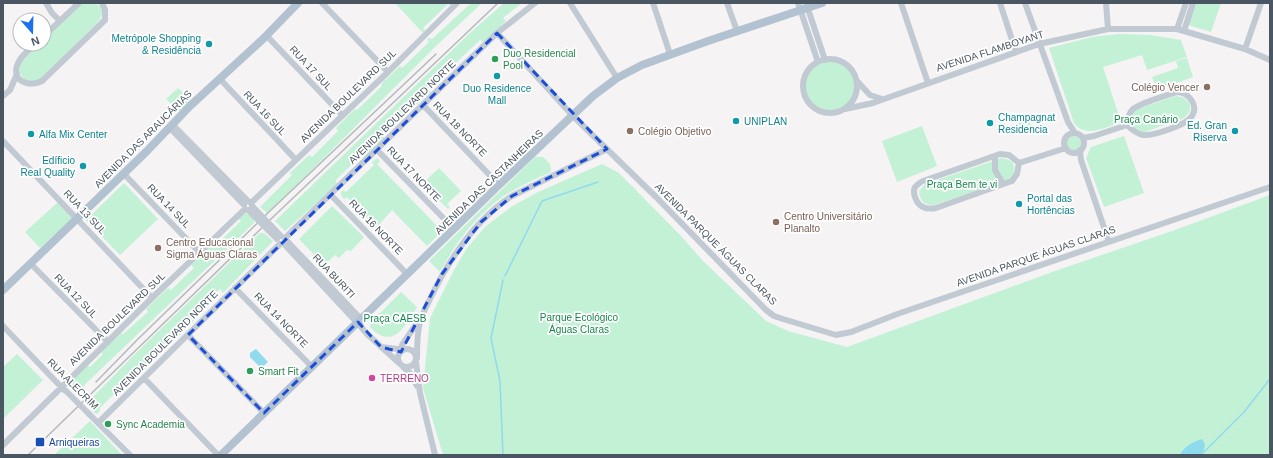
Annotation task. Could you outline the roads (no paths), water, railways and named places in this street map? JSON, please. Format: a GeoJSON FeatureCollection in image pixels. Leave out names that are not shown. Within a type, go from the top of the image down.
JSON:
{"type":"FeatureCollection","features":[{"type":"Feature","properties":{"kind":"main road","name":"AVENIDA DAS ARAUCÁRIAS"},"geometry":{"type":"LineString","coordinates":[[3,290],[124,174],[171,126],[298,3]]}},
{"type":"Feature","properties":{"kind":"main road","name":"AVENIDA DAS CASTANHEIRAS"},"geometry":{"type":"LineString","coordinates":[[219,455],[360,323],[407,274],[572,115],[593,96],[617,78],[642,65],[670,54],[803,6],[822,3]]}},
{"type":"Feature","properties":{"kind":"street"},"geometry":{"type":"LineString","coordinates":[[46,3],[52,13],[60,21]]}},
{"type":"Feature","properties":{"kind":"street"},"geometry":{"type":"LineString","coordinates":[[52,28],[79,3]]}},
{"type":"Feature","properties":{"kind":"street"},"geometry":{"type":"LineString","coordinates":[[17,74],[20,80],[31,85],[42,81],[105,20],[105,10],[102,3]]}},
{"type":"Feature","properties":{"kind":"street"},"geometry":{"type":"LineString","coordinates":[[322,3],[388,72]]}},
{"type":"Feature","properties":{"kind":"street","name":"AVENIDA BOULEVARD SUL"},"geometry":{"type":"LineString","coordinates":[[3,444],[64,389],[152,298],[249,207],[457,3]]}},
{"type":"Feature","properties":{"kind":"street","name":"AVENIDA BOULEVARD NORTE"},"geometry":{"type":"LineString","coordinates":[[98,423],[282,240],[497,34],[535,3]]}},
{"type":"Feature","properties":{"kind":"street"},"geometry":{"type":"LineString","coordinates":[[570,3],[617,78]]}},
{"type":"Feature","properties":{"kind":"street"},"geometry":{"type":"LineString","coordinates":[[653,3],[670,54]]}},
{"type":"Feature","properties":{"kind":"street"},"geometry":{"type":"LineString","coordinates":[[727,3],[736,31]]}},
{"type":"Feature","properties":{"kind":"street"},"geometry":{"type":"LineString","coordinates":[[901,3],[928,83]]}},
{"type":"Feature","properties":{"kind":"street"},"geometry":{"type":"LineString","coordinates":[[1000,3],[1016,52]]}},
{"type":"Feature","properties":{"kind":"street"},"geometry":{"type":"LineString","coordinates":[[1025,3],[1072,134]]}},
{"type":"Feature","properties":{"kind":"street"},"geometry":{"type":"LineString","coordinates":[[1106,3],[1108,29]]}},
{"type":"Feature","properties":{"kind":"street"},"geometry":{"type":"LineString","coordinates":[[1177,29],[1186,3]]}},
{"type":"Feature","properties":{"kind":"street"},"geometry":{"type":"LineString","coordinates":[[1184,31],[1193,3]]}},
{"type":"Feature","properties":{"kind":"street"},"geometry":{"type":"LineString","coordinates":[[1245,49],[1260,3]]}},
{"type":"Feature","properties":{"kind":"street"},"geometry":{"type":"LineString","coordinates":[[803,6],[825,60]]}},
{"type":"Feature","properties":{"kind":"street"},"geometry":{"type":"LineString","coordinates":[[803,6],[818,62]]}},
{"type":"Feature","properties":{"kind":"street","name":"AVENIDA FLAMBOYANT"},"geometry":{"type":"LineString","coordinates":[[845,109],[873,103],[1039,44],[1108,29],[1177,29],[1245,49],[1270,60]]}},
{"type":"Feature","properties":{"kind":"street","name":"AVENIDA PARQUE ÁGUAS CLARAS"},"geometry":{"type":"LineString","coordinates":[[497,34],[572,115],[766,310],[774,316],[836,335],[851,332],[900,313],[1270,187]]}},
{"type":"Feature","properties":{"kind":"street","name":"RUA 17 SUL"},"geometry":{"type":"LineString","coordinates":[[266,35],[342,116]]}},
{"type":"Feature","properties":{"kind":"street"},"geometry":{"type":"LineString","coordinates":[[10,90],[17,74],[17,65],[21,58],[27,52]]}},
{"type":"Feature","properties":{"kind":"street"},"geometry":{"type":"LineString","coordinates":[[825,60],[837,60],[849,65],[854,72],[857,81],[857,91],[853,101],[845,109],[837,113],[820,112],[812,107],[806,100],[803,92],[805,74],[810,67],[825,60]]}},
{"type":"Feature","properties":{"kind":"street","name":"RUA 16 SUL"},"geometry":{"type":"LineString","coordinates":[[220,79],[296,160]]}},
{"type":"Feature","properties":{"kind":"street"},"geometry":{"type":"LineString","coordinates":[[857,81],[870,95],[882,99]]}},
{"type":"Feature","properties":{"kind":"street"},"geometry":{"type":"LineString","coordinates":[[3,96],[10,90],[25,83]]}},
{"type":"Feature","properties":{"kind":"street"},"geometry":{"type":"LineString","coordinates":[[1177,92],[1182,92],[1188,95],[1193,102],[1194,110],[1192,116],[1185,122],[1160,132],[1150,135],[1141,135],[1127,125],[1129,114],[1133,109],[1177,92]]}},
{"type":"Feature","properties":{"kind":"street","name":"RUA 18 NORTE"},"geometry":{"type":"LineString","coordinates":[[423,105],[499,185]]}},
{"type":"Feature","properties":{"kind":"street"},"geometry":{"type":"LineString","coordinates":[[1077,151],[1083,141],[1127,125]]}},
{"type":"Feature","properties":{"kind":"street","name":"RUA BURITI"},"geometry":{"type":"LineString","coordinates":[[171,126],[282,240],[360,323],[367,334],[401,365]]}},
{"type":"Feature","properties":{"kind":"street"},"geometry":{"type":"LineString","coordinates":[[1065,146],[1066,137],[1072,134],[1080,134],[1083,141]]}},
{"type":"Feature","properties":{"kind":"street","name":"RUA 13 SUL"},"geometry":{"type":"LineString","coordinates":[[3,141],[78,218],[152,298]]}},
{"type":"Feature","properties":{"kind":"street"},"geometry":{"type":"LineString","coordinates":[[1019,163],[1065,146]]}},
{"type":"Feature","properties":{"kind":"street"},"geometry":{"type":"LineString","coordinates":[[1065,146],[1068,150],[1077,151]]}},
{"type":"Feature","properties":{"kind":"street"},"geometry":{"type":"LineString","coordinates":[[435,455],[420,393],[416,360],[419,326],[423,314],[445,269],[460,248],[490,213],[502,203],[512,196],[607,149]]}},
{"type":"Feature","properties":{"kind":"street","name":"RUA 17 NORTE"},"geometry":{"type":"LineString","coordinates":[[376,150],[454,229]]}},
{"type":"Feature","properties":{"kind":"street"},"geometry":{"type":"LineString","coordinates":[[1077,151],[1109,242]]}},
{"type":"Feature","properties":{"kind":"street"},"geometry":{"type":"LineString","coordinates":[[1004,154],[1009,155],[1019,163],[1019,170],[1016,178],[930,210],[920,206],[914,194],[915,188],[923,180],[995,156],[1004,154]]}},
{"type":"Feature","properties":{"kind":"street"},"geometry":{"type":"LineString","coordinates":[[995,156],[995,170],[1003,184]]}},
{"type":"Feature","properties":{"kind":"street","name":"RUA 14 SUL"},"geometry":{"type":"LineString","coordinates":[[124,174],[200,253]]}},
{"type":"Feature","properties":{"kind":"street","name":"RUA 16 NORTE"},"geometry":{"type":"LineString","coordinates":[[330,194],[407,274]]}},
{"type":"Feature","properties":{"kind":"street","name":"RUA 12 SUL"},"geometry":{"type":"LineString","coordinates":[[31,264],[108,342]]}},
{"type":"Feature","properties":{"kind":"street","name":"RUA 14 NORTE"},"geometry":{"type":"LineString","coordinates":[[235,288],[312,367]]}},
{"type":"Feature","properties":{"kind":"street"},"geometry":{"type":"LineString","coordinates":[[420,393],[411,374],[401,365],[398,358],[402,345],[423,314]]}},
{"type":"Feature","properties":{"kind":"street","name":"RUA ALECRIM"},"geometry":{"type":"LineString","coordinates":[[3,326],[129,455]]}},
{"type":"Feature","properties":{"kind":"street"},"geometry":{"type":"LineString","coordinates":[[188,335],[264,413]]}},
{"type":"Feature","properties":{"kind":"street"},"geometry":{"type":"LineString","coordinates":[[381,347],[398,349],[401,351],[407,349],[412,350],[416,360]]}},
{"type":"Feature","properties":{"kind":"street"},"geometry":{"type":"LineString","coordinates":[[401,365],[412,366],[416,360]]}},
{"type":"Feature","properties":{"kind":"street"},"geometry":{"type":"LineString","coordinates":[[144,378],[219,455]]}},
{"type":"Feature","properties":{"kind":"water"},"geometry":{"type":"Polygon","coordinates":[[[256,349],[268,362],[261,368],[250,357],[250,353],[256,349]]]}},
{"type":"Feature","properties":{"kind":"water"},"geometry":{"type":"Polygon","coordinates":[[[1202,439],[1205,444],[1203,455],[1180,455],[1189,445],[1202,439]]]}},
{"type":"Feature","properties":{"kind":"waterway"},"geometry":{"type":"LineString","coordinates":[[505,276],[542,201],[598,182]]}},
{"type":"Feature","properties":{"kind":"waterway"},"geometry":{"type":"LineString","coordinates":[[503,280],[491,338],[500,381],[503,455]]}},
{"type":"Feature","properties":{"kind":"waterway"},"geometry":{"type":"LineString","coordinates":[[1204,452],[1244,412],[1270,379]]}},
{"type":"Feature","properties":{"kind":"railway"},"geometry":{"type":"LineString","coordinates":[[28,455],[272,218],[498,3]]}},
{"type":"Feature","properties":{"kind":"railway"},"geometry":{"type":"LineString","coordinates":[[96,382],[137,340],[272,209],[436,54]]}},
{"type":"Feature","properties":{"kind":"place","name":"Metrópole Shopping & Residência"},"geometry":{"type":"Point","coordinates":[209,44]}},
{"type":"Feature","properties":{"kind":"place","name":"Duo Residencial Pool"},"geometry":{"type":"Point","coordinates":[495,59]}},
{"type":"Feature","properties":{"kind":"place","name":"Duo Residence Mall"},"geometry":{"type":"Point","coordinates":[497,76]}},
{"type":"Feature","properties":{"kind":"place","name":"Colégio Vencer"},"geometry":{"type":"Point","coordinates":[1207,87]}},
{"type":"Feature","properties":{"kind":"place","name":"UNIPLAN"},"geometry":{"type":"Point","coordinates":[736,121]}},
{"type":"Feature","properties":{"kind":"place","name":"Champagnat Residencia"},"geometry":{"type":"Point","coordinates":[990,123]}},
{"type":"Feature","properties":{"kind":"place","name":"Colégio Objetivo"},"geometry":{"type":"Point","coordinates":[630,131]}},
{"type":"Feature","properties":{"kind":"place","name":"Ed. Gran Riserva"},"geometry":{"type":"Point","coordinates":[1235,131]}},
{"type":"Feature","properties":{"kind":"place","name":"Alfa Mix Center"},"geometry":{"type":"Point","coordinates":[31,134]}},
{"type":"Feature","properties":{"kind":"place","name":"Edíficio Real Quality"},"geometry":{"type":"Point","coordinates":[83,166]}},
{"type":"Feature","properties":{"kind":"place","name":"Portal das Hortências"},"geometry":{"type":"Point","coordinates":[1019,204]}},
{"type":"Feature","properties":{"kind":"place","name":"Centro Universitário Planalto"},"geometry":{"type":"Point","coordinates":[776,222]}},
{"type":"Feature","properties":{"kind":"place","name":"Centro Educacional Sigma Águas Claras"},"geometry":{"type":"Point","coordinates":[158,248]}},
{"type":"Feature","properties":{"kind":"place","name":"Smart Fit"},"geometry":{"type":"Point","coordinates":[250,371]}},
{"type":"Feature","properties":{"kind":"place","name":"TERRENO"},"geometry":{"type":"Point","coordinates":[372,378]}},
{"type":"Feature","properties":{"kind":"place","name":"Sync Academia"},"geometry":{"type":"Point","coordinates":[108,424]}},
{"type":"Feature","properties":{"kind":"place","name":"Arniqueiras"},"geometry":{"type":"Point","coordinates":[40,442]}},
{"type":"Feature","properties":{"kind":"park label","name":"Praça Canário"},"geometry":{"type":"Point","coordinates":[1146,119]}},
{"type":"Feature","properties":{"kind":"park label","name":"Praça Bem te vi"},"geometry":{"type":"Point","coordinates":[962,184]}},
{"type":"Feature","properties":{"kind":"park label","name":"Praça CAESB"},"geometry":{"type":"Point","coordinates":[395,318]}},
{"type":"Feature","properties":{"kind":"park label","name":"Parque Ecológico Águas Claras"},"geometry":{"type":"Point","coordinates":[579,322]}}]}
